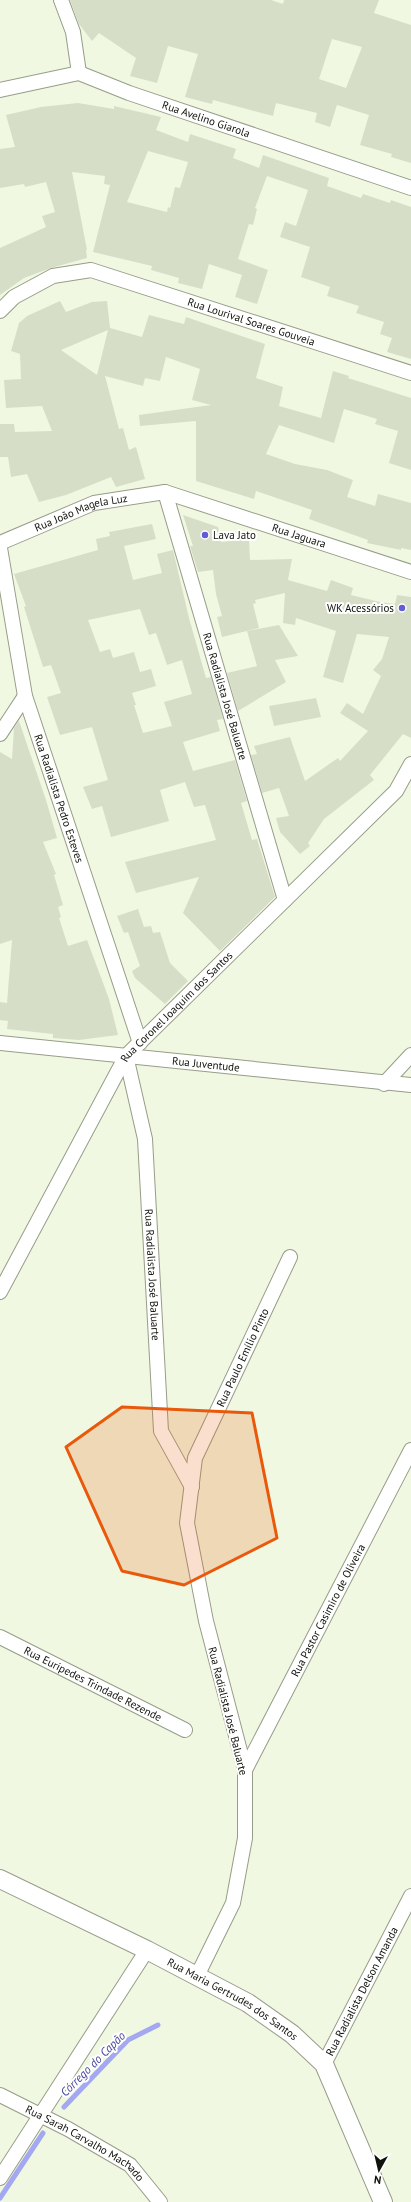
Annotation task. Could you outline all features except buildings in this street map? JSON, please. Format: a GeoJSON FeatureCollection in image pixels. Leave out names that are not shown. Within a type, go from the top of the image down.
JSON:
{"type":"FeatureCollection","features":[{"type":"Feature","properties":{"kind":"street"},"geometry":{"type":"LineString","coordinates":[[0,90],[79,73],[73,32],[61,0]]}},
{"type":"Feature","properties":{"kind":"street","name":"Rua Avelino Giarola"},"geometry":{"type":"LineString","coordinates":[[79,73],[129,93],[411,188]]}},
{"type":"Feature","properties":{"kind":"street","name":"Rua Lourival Soares Gouveia"},"geometry":{"type":"LineString","coordinates":[[0,310],[14,297],[54,276],[91,270],[411,373]]}},
{"type":"Feature","properties":{"kind":"street","name":"Rua João Magela Luz"},"geometry":{"type":"LineString","coordinates":[[0,543],[94,503],[165,492]]}},
{"type":"Feature","properties":{"kind":"street","name":"Rua Jaguara"},"geometry":{"type":"LineString","coordinates":[[165,492],[411,572]]}},
{"type":"Feature","properties":{"kind":"street","name":"Rua Radialista José Baluarte"},"geometry":{"type":"LineString","coordinates":[[165,492],[286,900]]}},
{"type":"Feature","properties":{"kind":"street","name":"Rua Radialista Pedro Esteves"},"geometry":{"type":"LineString","coordinates":[[0,548],[25,696],[140,1043]]}},
{"type":"Feature","properties":{"kind":"street"},"geometry":{"type":"LineString","coordinates":[[0,734],[25,696]]}},
{"type":"Feature","properties":{"kind":"street","name":"Rua Coronel Joaquim dos Santos"},"geometry":{"type":"LineString","coordinates":[[0,1292],[126,1056],[396,791],[411,764]]}},
{"type":"Feature","properties":{"kind":"street","name":"Rua Juventude"},"geometry":{"type":"LineString","coordinates":[[0,1043],[384,1084],[411,1085]]}},
{"type":"Feature","properties":{"kind":"street"},"geometry":{"type":"LineString","coordinates":[[384,1084],[411,1055]]}},
{"type":"Feature","properties":{"kind":"street","name":"Rua Radialista José Baluarte"},"geometry":{"type":"LineString","coordinates":[[126,1056],[145,1139],[161,1431],[192,1487]]}},
{"type":"Feature","properties":{"kind":"street","name":"Rua Paulo Emílio Pinto"},"geometry":{"type":"LineString","coordinates":[[195,1458],[290,1257]]}},
{"type":"Feature","properties":{"kind":"street","name":"Rua Pastor Casimiro de Oliveira"},"geometry":{"type":"LineString","coordinates":[[245,1770],[411,1450]]}},
{"type":"Feature","properties":{"kind":"street","name":"Rua Radialista José Baluarte"},"geometry":{"type":"LineString","coordinates":[[195,1458],[187,1524],[206,1621],[245,1770],[246,1838],[232,1903],[197,1976]]}},
{"type":"Feature","properties":{"kind":"street","name":"Rua Euripedes Trindade Rezende"},"geometry":{"type":"LineString","coordinates":[[0,1637],[185,1730]]}},
{"type":"Feature","properties":{"kind":"street","name":"Rua Maria Gertrudes dos Santos"},"geometry":{"type":"LineString","coordinates":[[0,1879],[147,1950],[248,2003],[292,2034],[324,2064],[382,2202]]}},
{"type":"Feature","properties":{"kind":"street","name":"Rua Radialista Delson Amanda"},"geometry":{"type":"LineString","coordinates":[[324,2064],[411,1896]]}},
{"type":"Feature","properties":{"kind":"street"},"geometry":{"type":"LineString","coordinates":[[0,2178],[39,2115],[147,1950]]}},
{"type":"Feature","properties":{"kind":"street","name":"Rua Sarah Carvalho Machado"},"geometry":{"type":"LineString","coordinates":[[0,2095],[68,2129],[130,2165],[160,2202]]}},
{"type":"Feature","properties":{"kind":"highlighted area"},"geometry":{"type":"Polygon","coordinates":[[[122,1407],[252,1413],[277,1538],[184,1585],[122,1571],[66,1447],[122,1407]]]}},
{"type":"Feature","properties":{"kind":"waterway","name":"Córrego do Capão"},"geometry":{"type":"LineString","coordinates":[[64,2107],[128,2040],[158,2025]]}},
{"type":"Feature","properties":{"kind":"waterway","name":"Córrego do Capão"},"geometry":{"type":"LineString","coordinates":[[0,2198],[43,2133]]}},
{"type":"Feature","properties":{"kind":"place","name":"Lava Jato"},"geometry":{"type":"Point","coordinates":[205,535]}},
{"type":"Feature","properties":{"kind":"place","name":"WK Acessórios"},"geometry":{"type":"Point","coordinates":[402,608]}}]}
